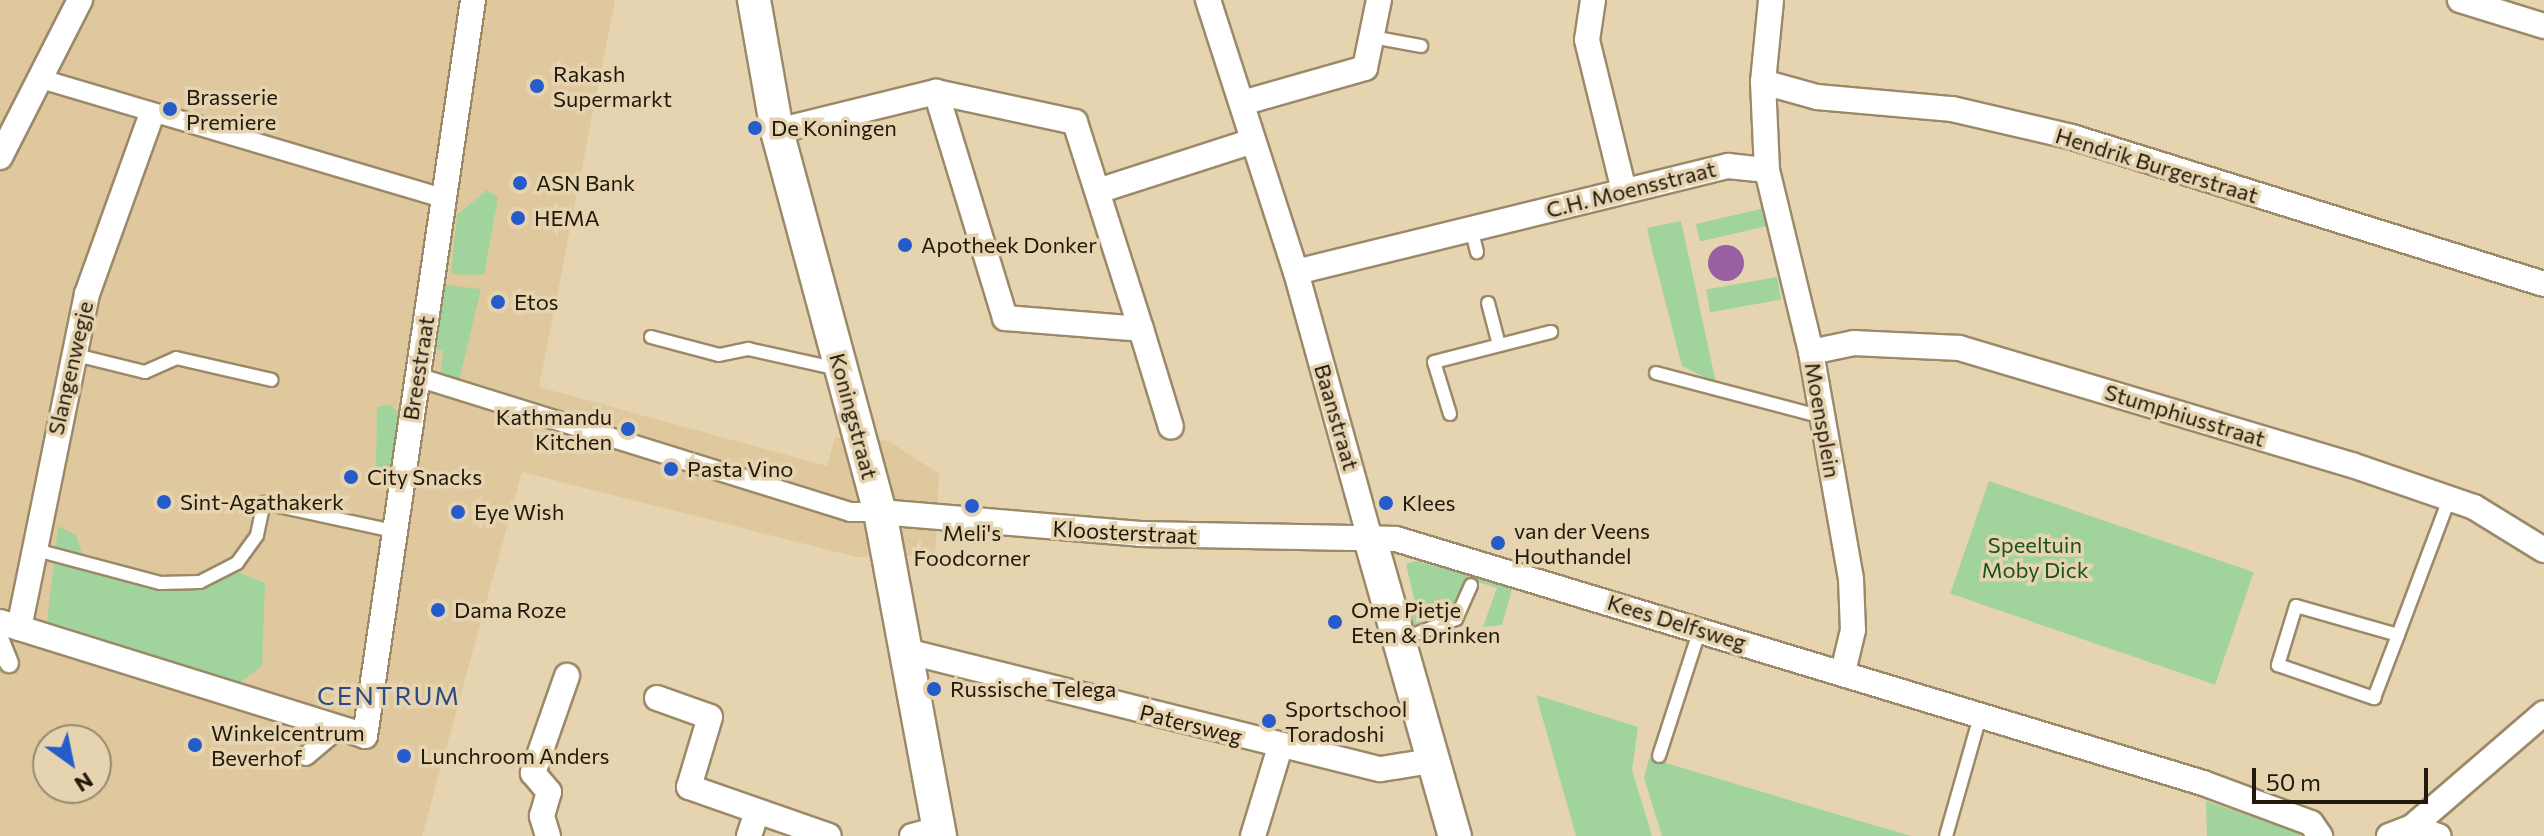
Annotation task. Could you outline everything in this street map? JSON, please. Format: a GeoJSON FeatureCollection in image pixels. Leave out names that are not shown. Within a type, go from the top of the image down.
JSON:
{"type":"FeatureCollection","features":[{"type":"Feature","properties":{"kind":"street"},"geometry":{"type":"LineString","coordinates":[[0,157],[80,0]]}},
{"type":"Feature","properties":{"kind":"street","name":"Breestraat"},"geometry":{"type":"LineString","coordinates":[[339,728],[365,736],[473,0]]}},
{"type":"Feature","properties":{"kind":"street","name":"Koningstraat"},"geometry":{"type":"LineString","coordinates":[[754,0],[777,131],[880,512],[906,651],[930,834]]}},
{"type":"Feature","properties":{"kind":"street","name":"Baanstraat"},"geometry":{"type":"LineString","coordinates":[[1208,0],[1296,272],[1396,641],[1455,836]]}},
{"type":"Feature","properties":{"kind":"street"},"geometry":{"type":"LineString","coordinates":[[1242,103],[1365,68],[1379,0]]}},
{"type":"Feature","properties":{"kind":"street"},"geometry":{"type":"LineString","coordinates":[[1593,0],[1587,40],[1624,191]]}},
{"type":"Feature","properties":{"kind":"street"},"geometry":{"type":"LineString","coordinates":[[1767,170],[1763,82],[1771,0]]}},
{"type":"Feature","properties":{"kind":"street"},"geometry":{"type":"LineString","coordinates":[[2460,0],[2544,26]]}},
{"type":"Feature","properties":{"kind":"street"},"geometry":{"type":"LineString","coordinates":[[41,79],[151,116],[444,198]]}},
{"type":"Feature","properties":{"kind":"street","name":"Hendrik Burgerstraat"},"geometry":{"type":"LineString","coordinates":[[1763,82],[1817,97],[1952,109],[2072,137],[2544,284]]}},
{"type":"Feature","properties":{"kind":"street"},"geometry":{"type":"LineString","coordinates":[[777,131],[936,92],[1075,122],[1171,427]]}},
{"type":"Feature","properties":{"kind":"street"},"geometry":{"type":"LineString","coordinates":[[936,92],[1005,318],[1141,329]]}},
{"type":"Feature","properties":{"kind":"street","name":"Slangenwegje"},"geometry":{"type":"LineString","coordinates":[[6,630],[40,551],[72,354],[151,116]]}},
{"type":"Feature","properties":{"kind":"street"},"geometry":{"type":"LineString","coordinates":[[1098,191],[1253,141]]}},
{"type":"Feature","properties":{"kind":"street","name":"C.H. Moensstraat"},"geometry":{"type":"LineString","coordinates":[[1296,272],[1728,166],[1767,170]]}},
{"type":"Feature","properties":{"kind":"street","name":"Moensplein"},"geometry":{"type":"LineString","coordinates":[[1767,170],[1811,352],[1851,579],[1853,630],[1843,672]]}},
{"type":"Feature","properties":{"kind":"street","name":"Stumphiusstraat"},"geometry":{"type":"LineString","coordinates":[[1811,352],[1854,343],[1959,348],[2449,499],[2544,550]]}},
{"type":"Feature","properties":{"kind":"street"},"geometry":{"type":"LineString","coordinates":[[417,377],[850,512],[880,512]]}},
{"type":"Feature","properties":{"kind":"street","name":"Kloosterstraat"},"geometry":{"type":"LineString","coordinates":[[880,512],[1140,534],[1371,542]]}},
{"type":"Feature","properties":{"kind":"street","name":"Kees Delfsweg"},"geometry":{"type":"LineString","coordinates":[[1371,542],[1396,539],[2203,783],[2311,823],[2320,836]]}},
{"type":"Feature","properties":{"kind":"street"},"geometry":{"type":"LineString","coordinates":[[9,663],[6,630],[339,728]]}},
{"type":"Feature","properties":{"kind":"street","name":"Patersweg"},"geometry":{"type":"LineString","coordinates":[[906,651],[1280,747],[1381,769],[1431,761]]}},
{"type":"Feature","properties":{"kind":"street"},"geometry":{"type":"LineString","coordinates":[[548,836],[542,816],[549,792],[533,773],[567,676]]}},
{"type":"Feature","properties":{"kind":"street"},"geometry":{"type":"LineString","coordinates":[[657,698],[710,717],[689,787],[829,836]]}},
{"type":"Feature","properties":{"kind":"street"},"geometry":{"type":"LineString","coordinates":[[2413,832],[2544,713]]}},
{"type":"Feature","properties":{"kind":"street"},"geometry":{"type":"LineString","coordinates":[[306,756],[339,728]]}},
{"type":"Feature","properties":{"kind":"street"},"geometry":{"type":"LineString","coordinates":[[1253,836],[1280,747]]}},
{"type":"Feature","properties":{"kind":"street"},"geometry":{"type":"LineString","coordinates":[[749,836],[757,812]]}},
{"type":"Feature","properties":{"kind":"street"},"geometry":{"type":"LineString","coordinates":[[2389,836],[2413,832],[2438,836]]}},
{"type":"Feature","properties":{"kind":"lane"},"geometry":{"type":"LineString","coordinates":[[1372,37],[1421,46]]}},
{"type":"Feature","properties":{"kind":"lane"},"geometry":{"type":"LineString","coordinates":[[1471,228],[1477,252]]}},
{"type":"Feature","properties":{"kind":"lane"},"geometry":{"type":"LineString","coordinates":[[1488,303],[1499,345]]}},
{"type":"Feature","properties":{"kind":"lane"},"geometry":{"type":"LineString","coordinates":[[1450,414],[1434,362],[1551,332]]}},
{"type":"Feature","properties":{"kind":"lane"},"geometry":{"type":"LineString","coordinates":[[651,337],[719,355],[748,349],[841,370]]}},
{"type":"Feature","properties":{"kind":"lane"},"geometry":{"type":"LineString","coordinates":[[72,354],[145,372],[176,358],[272,380]]}},
{"type":"Feature","properties":{"kind":"lane"},"geometry":{"type":"LineString","coordinates":[[1656,373],[1823,417]]}},
{"type":"Feature","properties":{"kind":"lane"},"geometry":{"type":"LineString","coordinates":[[2398,635],[2296,606],[2278,665],[2374,698],[2398,635],[2449,499]]}},
{"type":"Feature","properties":{"kind":"lane"},"geometry":{"type":"LineString","coordinates":[[40,551],[160,583],[200,582],[237,563],[257,535],[264,503],[394,531]]}},
{"type":"Feature","properties":{"kind":"lane"},"geometry":{"type":"LineString","coordinates":[[1396,641],[1456,619],[1471,585]]}},
{"type":"Feature","properties":{"kind":"lane"},"geometry":{"type":"LineString","coordinates":[[1659,756],[1700,629]]}},
{"type":"Feature","properties":{"kind":"lane"},"geometry":{"type":"LineString","coordinates":[[1946,836],[1980,717]]}},
{"type":"Feature","properties":{"kind":"shaded area"},"geometry":{"type":"Polygon","coordinates":[[[0,0],[615,0],[539,387],[827,466],[835,437],[889,441],[939,474],[935,555],[857,557],[522,472],[422,836],[0,836],[0,0]]]}},
{"type":"Feature","properties":{"kind":"shaded area"},"geometry":{"type":"Polygon","coordinates":[[[1726,245],[1739,250],[1744,263],[1739,276],[1726,281],[1713,276],[1708,263],[1713,250],[1726,245]]]}},
{"type":"Feature","properties":{"kind":"green space"},"geometry":{"type":"Polygon","coordinates":[[[487,190],[498,198],[484,275],[451,274],[457,215],[487,190]]]}},
{"type":"Feature","properties":{"kind":"green space"},"geometry":{"type":"Polygon","coordinates":[[[1765,208],[1769,226],[1700,242],[1696,224],[1765,208]]]}},
{"type":"Feature","properties":{"kind":"green space"},"geometry":{"type":"Polygon","coordinates":[[[1681,221],[1716,383],[1682,366],[1647,228],[1681,221]]]}},
{"type":"Feature","properties":{"kind":"green space"},"geometry":{"type":"Polygon","coordinates":[[[1777,277],[1781,300],[1710,312],[1706,290],[1777,277]]]}},
{"type":"Feature","properties":{"kind":"green space"},"geometry":{"type":"Polygon","coordinates":[[[445,285],[481,289],[458,385],[440,376],[443,351],[436,349],[445,285]]]}},
{"type":"Feature","properties":{"kind":"green space"},"geometry":{"type":"Polygon","coordinates":[[[390,404],[400,415],[396,468],[376,469],[377,407],[390,404]]]}},
{"type":"Feature","properties":{"kind":"green space","name":"Speeltuin Moby Dick"},"geometry":{"type":"Polygon","coordinates":[[[1989,481],[2254,572],[2215,685],[1950,594],[1989,481]]]}},
{"type":"Feature","properties":{"kind":"green space"},"geometry":{"type":"Polygon","coordinates":[[[58,526],[76,535],[86,566],[158,588],[204,588],[232,570],[265,583],[262,666],[238,684],[47,622],[58,526]]]}},
{"type":"Feature","properties":{"kind":"green space"},"geometry":{"type":"Polygon","coordinates":[[[1416,561],[1513,586],[1502,625],[1483,627],[1497,588],[1466,578],[1448,615],[1413,625],[1404,610],[1416,607],[1406,564],[1416,561]]]}},
{"type":"Feature","properties":{"kind":"green space"},"geometry":{"type":"Polygon","coordinates":[[[1536,695],[1638,727],[1632,770],[1652,836],[1576,836],[1536,695]]]}},
{"type":"Feature","properties":{"kind":"green space"},"geometry":{"type":"Polygon","coordinates":[[[1649,758],[1911,836],[1662,836],[1644,778],[1649,758]]]}},
{"type":"Feature","properties":{"kind":"green space"},"geometry":{"type":"Polygon","coordinates":[[[2206,801],[2300,833],[2300,836],[2207,836],[2206,801]]]}},
{"type":"Feature","properties":{"kind":"place","name":"Rakash Supermarkt"},"geometry":{"type":"Point","coordinates":[537,86]}},
{"type":"Feature","properties":{"kind":"place","name":"Brasserie Premiere"},"geometry":{"type":"Point","coordinates":[170,109]}},
{"type":"Feature","properties":{"kind":"place","name":"De Koningen"},"geometry":{"type":"Point","coordinates":[755,128]}},
{"type":"Feature","properties":{"kind":"place","name":"ASN Bank"},"geometry":{"type":"Point","coordinates":[520,183]}},
{"type":"Feature","properties":{"kind":"place","name":"HEMA"},"geometry":{"type":"Point","coordinates":[518,218]}},
{"type":"Feature","properties":{"kind":"place","name":"Apotheek Donker"},"geometry":{"type":"Point","coordinates":[905,245]}},
{"type":"Feature","properties":{"kind":"place","name":"Etos"},"geometry":{"type":"Point","coordinates":[498,302]}},
{"type":"Feature","properties":{"kind":"place","name":"Kathmandu Kitchen"},"geometry":{"type":"Point","coordinates":[628,429]}},
{"type":"Feature","properties":{"kind":"place","name":"Pasta Vino"},"geometry":{"type":"Point","coordinates":[671,469]}},
{"type":"Feature","properties":{"kind":"place","name":"City Snacks"},"geometry":{"type":"Point","coordinates":[351,477]}},
{"type":"Feature","properties":{"kind":"place","name":"Sint-Agathakerk"},"geometry":{"type":"Point","coordinates":[164,502]}},
{"type":"Feature","properties":{"kind":"place","name":"Klees"},"geometry":{"type":"Point","coordinates":[1386,503]}},
{"type":"Feature","properties":{"kind":"place","name":"Meli's Foodcorner"},"geometry":{"type":"Point","coordinates":[972,506]}},
{"type":"Feature","properties":{"kind":"place","name":"Eye Wish"},"geometry":{"type":"Point","coordinates":[458,512]}},
{"type":"Feature","properties":{"kind":"place","name":"van der Veens Houthandel"},"geometry":{"type":"Point","coordinates":[1498,543]}},
{"type":"Feature","properties":{"kind":"place","name":"Dama Roze"},"geometry":{"type":"Point","coordinates":[438,610]}},
{"type":"Feature","properties":{"kind":"place","name":"Ome Pietje Eten & Drinken"},"geometry":{"type":"Point","coordinates":[1335,622]}},
{"type":"Feature","properties":{"kind":"place","name":"Russische Telega"},"geometry":{"type":"Point","coordinates":[934,689]}},
{"type":"Feature","properties":{"kind":"place","name":"Sportschool Toradoshi"},"geometry":{"type":"Point","coordinates":[1269,721]}},
{"type":"Feature","properties":{"kind":"place","name":"Winkelcentrum Beverhof"},"geometry":{"type":"Point","coordinates":[195,745]}},
{"type":"Feature","properties":{"kind":"place","name":"Lunchroom Anders"},"geometry":{"type":"Point","coordinates":[404,756]}},
{"type":"Feature","properties":{"kind":"district","name":"CENTRUM"},"geometry":{"type":"Point","coordinates":[389,695]}}]}
